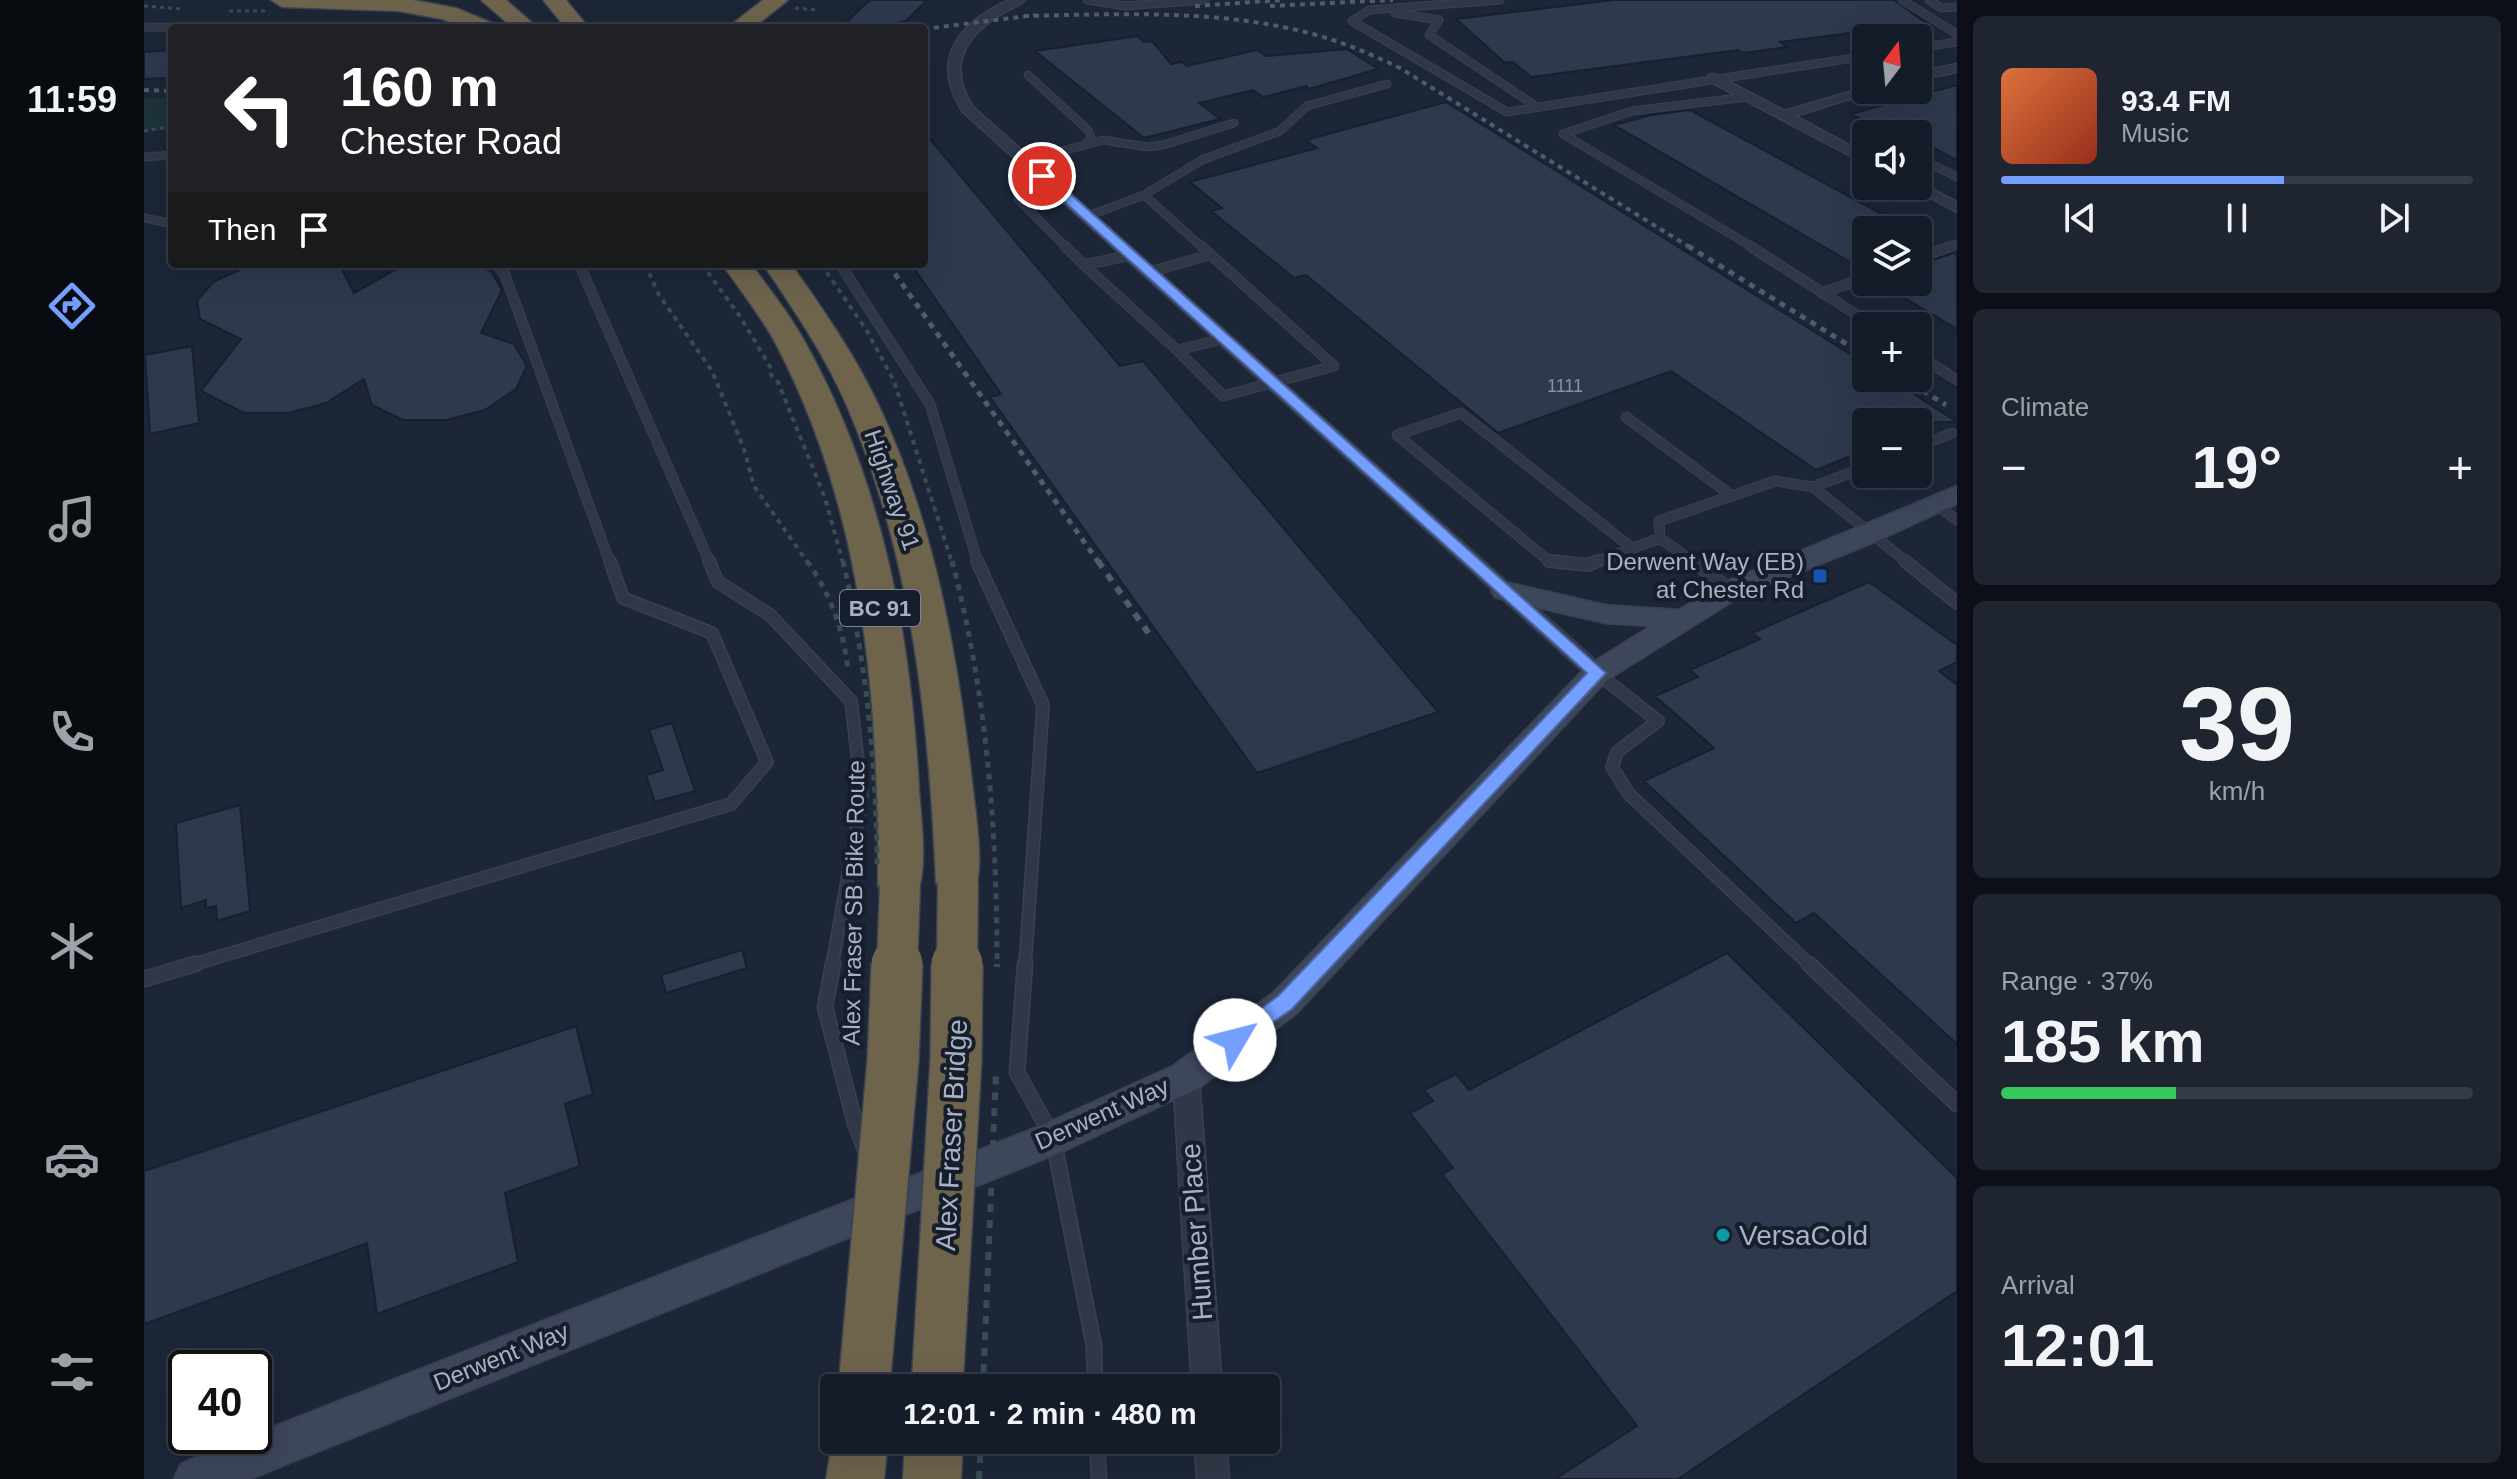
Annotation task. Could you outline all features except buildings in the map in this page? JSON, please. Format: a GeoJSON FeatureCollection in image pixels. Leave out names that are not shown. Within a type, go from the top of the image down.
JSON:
{"type":"FeatureCollection","features":[{"type":"Feature","properties":{"kind":"highway"},"geometry":{"type":"LineString","coordinates":[[282,0],[401,4]]}},
{"type":"Feature","properties":{"kind":"highway"},"geometry":{"type":"LineString","coordinates":[[377,0],[448,13],[474,24]]}},
{"type":"Feature","properties":{"kind":"highway"},"geometry":{"type":"LineString","coordinates":[[492,0],[522,24]]}},
{"type":"Feature","properties":{"kind":"highway"},"geometry":{"type":"LineString","coordinates":[[520,0],[540,24]]}},
{"type":"Feature","properties":{"kind":"highway"},"geometry":{"type":"LineString","coordinates":[[554,0],[575,24]]}},
{"type":"Feature","properties":{"kind":"highway"},"geometry":{"type":"LineString","coordinates":[[746,24],[784,4]]}},
{"type":"Feature","properties":{"kind":"highway"},"geometry":{"type":"LineString","coordinates":[[722,268],[790,343]]}},
{"type":"Feature","properties":{"kind":"highway","name":"BC 91"},"geometry":{"type":"LineString","coordinates":[[739,268],[790,343]]}},
{"type":"Feature","properties":{"kind":"highway","name":"Highway 91"},"geometry":{"type":"LineString","coordinates":[[780,268],[826,335],[865,411],[915,555],[940,671],[949,735],[958,883]]}},
{"type":"Feature","properties":{"kind":"highway"},"geometry":{"type":"LineString","coordinates":[[805,268],[826,335]]}},
{"type":"Feature","properties":{"kind":"highway","name":"Highway 91"},"geometry":{"type":"LineString","coordinates":[[790,343],[808,378],[842,464],[873,576],[891,677],[898,740],[889,880]]}},
{"type":"Feature","properties":{"kind":"highway","name":"BC 91"},"geometry":{"type":"LineString","coordinates":[[865,1374],[893,1060],[889,880]]}},
{"type":"Feature","properties":{"kind":"highway","name":"Alex Fraser Bridge"},"geometry":{"type":"LineString","coordinates":[[938,1374],[956,1074],[958,883]]}},
{"type":"Feature","properties":{"kind":"highway"},"geometry":{"type":"LineString","coordinates":[[855,1479],[858,1454]]}},
{"type":"Feature","properties":{"kind":"highway"},"geometry":{"type":"LineString","coordinates":[[932,1479],[933,1454]]}},
{"type":"Feature","properties":{"kind":"street"},"geometry":{"type":"LineString","coordinates":[[1019,0],[974,27],[955,54],[954,86],[968,109],[1597,673]]}},
{"type":"Feature","properties":{"kind":"street"},"geometry":{"type":"LineString","coordinates":[[1932,73],[1957,68]]}},
{"type":"Feature","properties":{"kind":"street"},"geometry":{"type":"LineString","coordinates":[[1714,78],[1852,153]]}},
{"type":"Feature","properties":{"kind":"street"},"geometry":{"type":"LineString","coordinates":[[1782,116],[1852,95]]}},
{"type":"Feature","properties":{"kind":"street"},"geometry":{"type":"LineString","coordinates":[[1932,195],[1957,208]]}},
{"type":"Feature","properties":{"kind":"street","name":"Derwent Way"},"geometry":{"type":"LineString","coordinates":[[196,1479],[1053,1138],[1186,1077],[1285,1003],[1597,673],[1731,590],[1950,506]]}},
{"type":"Feature","properties":{"kind":"street"},"geometry":{"type":"LineString","coordinates":[[1505,591],[1605,614],[1680,619]]}},
{"type":"Feature","properties":{"kind":"street","name":"Humber Place"},"geometry":{"type":"LineString","coordinates":[[1186,1077],[1206,1374]]}},
{"type":"Feature","properties":{"kind":"street"},"geometry":{"type":"LineString","coordinates":[[1211,1454],[1213,1479]]}},
{"type":"Feature","properties":{"kind":"lane"},"geometry":{"type":"LineString","coordinates":[[1088,0],[1125,6],[1205,0]]}},
{"type":"Feature","properties":{"kind":"lane"},"geometry":{"type":"LineString","coordinates":[[1500,0],[1369,10],[1352,21],[1507,112],[1852,58]]}},
{"type":"Feature","properties":{"kind":"lane"},"geometry":{"type":"LineString","coordinates":[[1902,0],[1957,34]]}},
{"type":"Feature","properties":{"kind":"lane"},"geometry":{"type":"LineString","coordinates":[[1929,0],[1941,8],[1957,7]]}},
{"type":"Feature","properties":{"kind":"lane"},"geometry":{"type":"LineString","coordinates":[[1433,7],[1439,20]]}},
{"type":"Feature","properties":{"kind":"lane"},"geometry":{"type":"LineString","coordinates":[[1383,9],[1439,20]]}},
{"type":"Feature","properties":{"kind":"lane"},"geometry":{"type":"LineString","coordinates":[[1439,20],[1429,35],[1537,107]]}},
{"type":"Feature","properties":{"kind":"lane"},"geometry":{"type":"LineString","coordinates":[[144,27],[168,27]]}},
{"type":"Feature","properties":{"kind":"lane"},"geometry":{"type":"LineString","coordinates":[[1932,46],[1954,44]]}},
{"type":"Feature","properties":{"kind":"lane"},"geometry":{"type":"LineString","coordinates":[[1028,75],[1082,123],[1091,137],[1087,143]]}},
{"type":"Feature","properties":{"kind":"lane"},"geometry":{"type":"LineString","coordinates":[[1088,216],[1144,195],[1202,160],[1280,131],[1307,106],[1387,84]]}},
{"type":"Feature","properties":{"kind":"lane"},"geometry":{"type":"LineString","coordinates":[[1747,97],[1632,111],[1563,134],[1779,263],[1852,312]]}},
{"type":"Feature","properties":{"kind":"lane"},"geometry":{"type":"LineString","coordinates":[[1026,161],[1103,140],[1154,146],[1234,123]]}},
{"type":"Feature","properties":{"kind":"lane"},"geometry":{"type":"LineString","coordinates":[[144,157],[168,155]]}},
{"type":"Feature","properties":{"kind":"lane"},"geometry":{"type":"LineString","coordinates":[[1932,166],[1957,177]]}},
{"type":"Feature","properties":{"kind":"lane"},"geometry":{"type":"LineString","coordinates":[[1059,190],[1018,199],[1223,396],[1334,366],[1144,195]]}},
{"type":"Feature","properties":{"kind":"lane"},"geometry":{"type":"LineString","coordinates":[[144,218],[168,223]]}},
{"type":"Feature","properties":{"kind":"lane"},"geometry":{"type":"LineString","coordinates":[[1932,253],[1957,244]]}},
{"type":"Feature","properties":{"kind":"lane"},"geometry":{"type":"LineString","coordinates":[[1084,265],[1131,255]]}},
{"type":"Feature","properties":{"kind":"lane"},"geometry":{"type":"LineString","coordinates":[[1150,272],[1209,255]]}},
{"type":"Feature","properties":{"kind":"lane"},"geometry":{"type":"LineString","coordinates":[[144,979],[731,804],[767,762],[712,633],[623,598],[500,268]]}},
{"type":"Feature","properties":{"kind":"lane"},"geometry":{"type":"LineString","coordinates":[[581,268],[718,582],[770,615],[851,701],[862,796],[825,1007],[855,1123],[873,1169],[880,1207]]}},
{"type":"Feature","properties":{"kind":"lane"},"geometry":{"type":"LineString","coordinates":[[843,268],[930,404],[976,559],[1043,705],[1017,1072],[1053,1138],[1094,1346],[1095,1374]]}},
{"type":"Feature","properties":{"kind":"lane"},"geometry":{"type":"LineString","coordinates":[[1822,293],[1852,282]]}},
{"type":"Feature","properties":{"kind":"lane"},"geometry":{"type":"LineString","coordinates":[[1177,350],[1224,339]]}},
{"type":"Feature","properties":{"kind":"lane"},"geometry":{"type":"LineString","coordinates":[[1932,364],[1957,380]]}},
{"type":"Feature","properties":{"kind":"lane"},"geometry":{"type":"LineString","coordinates":[[1632,548],[1461,413],[1397,435],[1550,562],[1588,565],[1660,538]]}},
{"type":"Feature","properties":{"kind":"lane"},"geometry":{"type":"LineString","coordinates":[[1626,417],[1732,496]]}},
{"type":"Feature","properties":{"kind":"lane"},"geometry":{"type":"LineString","coordinates":[[1932,441],[1952,433]]}},
{"type":"Feature","properties":{"kind":"lane"},"geometry":{"type":"LineString","coordinates":[[1660,538],[1659,521],[1775,481],[1813,487],[1852,472]]}},
{"type":"Feature","properties":{"kind":"lane"},"geometry":{"type":"LineString","coordinates":[[1813,487],[1868,535],[1957,603]]}},
{"type":"Feature","properties":{"kind":"lane"},"geometry":{"type":"LineString","coordinates":[[1660,538],[1731,590]]}},
{"type":"Feature","properties":{"kind":"lane"},"geometry":{"type":"LineString","coordinates":[[1597,673],[1658,721],[1617,752],[1612,767],[1629,794],[1957,1104]]}},
{"type":"Feature","properties":{"kind":"lane"},"geometry":{"type":"LineString","coordinates":[[1098,1454],[1099,1479]]}},
{"type":"Feature","properties":{"kind":"path"},"geometry":{"type":"LineString","coordinates":[[784,4],[819,10]]}},
{"type":"Feature","properties":{"kind":"path"},"geometry":{"type":"LineString","coordinates":[[144,131],[168,127]]}},
{"type":"Feature","properties":{"kind":"path"},"geometry":{"type":"LineString","coordinates":[[647,268],[673,318],[712,371],[744,449],[754,486],[821,581],[846,646],[851,701]]}},
{"type":"Feature","properties":{"kind":"path","name":"Alex Fraser SB Bike Route"},"geometry":{"type":"LineString","coordinates":[[705,268],[741,318],[772,370],[771,375],[778,382],[817,471],[832,516],[859,624],[869,683],[878,814],[889,880]]}},
{"type":"Feature","properties":{"kind":"path"},"geometry":{"type":"LineString","coordinates":[[824,268],[881,354],[935,499],[966,612],[978,671],[994,799],[997,970]]}},
{"type":"Feature","properties":{"kind":"path"},"geometry":{"type":"LineString","coordinates":[[984,1374],[996,1065]]}},
{"type":"Feature","properties":{"kind":"path"},"geometry":{"type":"LineString","coordinates":[[979,1479],[980,1454]]}},
{"type":"Feature","properties":{"kind":"green space"},"geometry":{"type":"Polygon","coordinates":[[[144,98],[168,98],[168,129],[144,131],[144,98]]]}},
{"type":"Feature","properties":{"kind":"railway"},"geometry":{"type":"LineString","coordinates":[[1195,6],[1282,0]]}},
{"type":"Feature","properties":{"kind":"railway"},"geometry":{"type":"LineString","coordinates":[[1270,6],[1393,0]]}},
{"type":"Feature","properties":{"kind":"railway"},"geometry":{"type":"LineString","coordinates":[[1028,16],[1131,14],[1203,17],[1274,25],[1332,40],[1400,68],[1691,248]]}},
{"type":"Feature","properties":{"kind":"railway"},"geometry":{"type":"LineString","coordinates":[[1028,16],[1035,15]]}},
{"type":"Feature","properties":{"kind":"railway"},"geometry":{"type":"LineString","coordinates":[[928,28],[1028,16]]}},
{"type":"Feature","properties":{"kind":"railway"},"geometry":{"type":"LineString","coordinates":[[144,90],[168,91]]}},
{"type":"Feature","properties":{"kind":"railway"},"geometry":{"type":"LineString","coordinates":[[1688,246],[1852,347]]}},
{"type":"Feature","properties":{"kind":"railway"},"geometry":{"type":"LineString","coordinates":[[891,268],[1099,563]]}},
{"type":"Feature","properties":{"kind":"railway"},"geometry":{"type":"LineString","coordinates":[[1925,392],[1946,405]]}},
{"type":"Feature","properties":{"kind":"railway"},"geometry":{"type":"LineString","coordinates":[[1098,561],[1149,634]]}},
{"type":"Feature","properties":{"kind":"place","name":"Derwent Way (EB) at Chester Rd"},"geometry":{"type":"Point","coordinates":[1820,576]}},
{"type":"Feature","properties":{"kind":"place","name":"VersaCold"},"geometry":{"type":"Point","coordinates":[1723,1235]}},
{"type":"Feature","properties":{"kind":"route"},"geometry":{"type":"LineString","coordinates":[[1042,176],[1597,673],[1285,1003],[1235,1040]]}}]}
